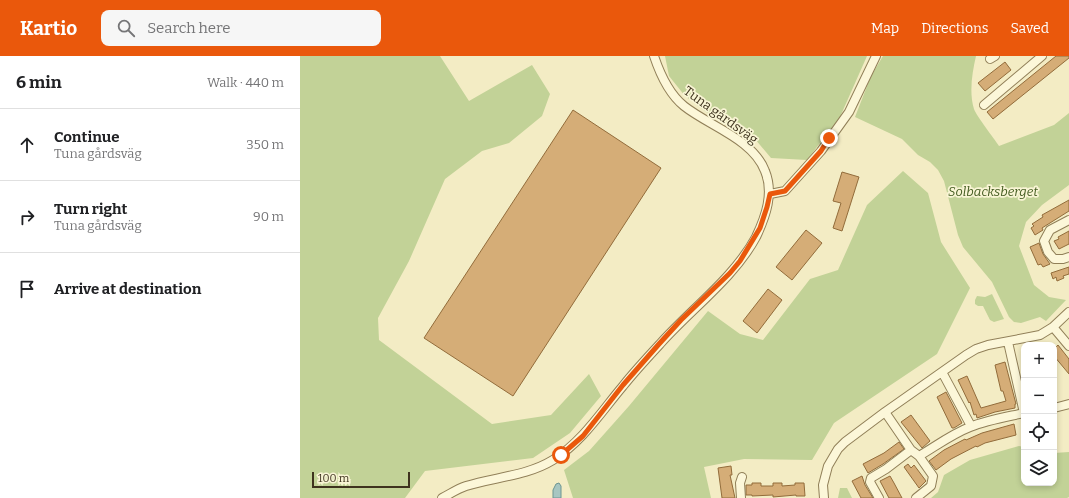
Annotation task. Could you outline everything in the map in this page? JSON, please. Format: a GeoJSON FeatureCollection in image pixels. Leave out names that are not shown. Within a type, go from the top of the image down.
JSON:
{"type":"FeatureCollection","features":[{"type":"Feature","properties":{"kind":"street","name":"Tuna gårdsväg"},"geometry":{"type":"LineString","coordinates":[[442,498],[466,486],[532,470],[552,461],[570,448],[583,436],[623,385],[659,344],[681,320],[730,273],[740,261],[760,228],[770,194],[765,170],[755,154],[748,147],[683,105],[665,83],[654,56]]}},
{"type":"Feature","properties":{"kind":"street"},"geometry":{"type":"LineString","coordinates":[[770,194],[785,191],[821,151],[849,112],[876,56]]}},
{"type":"Feature","properties":{"kind":"street"},"geometry":{"type":"LineString","coordinates":[[984,105],[1042,56]]}},
{"type":"Feature","properties":{"kind":"street"},"geometry":{"type":"LineString","coordinates":[[1069,220],[1050,230],[1044,241],[1048,252],[1054,259],[1063,260],[1069,257]]}},
{"type":"Feature","properties":{"kind":"street"},"geometry":{"type":"LineString","coordinates":[[824,498],[823,485],[828,466],[838,449],[845,442],[885,412],[976,349],[988,345],[1040,335],[1053,327],[1069,312]]}},
{"type":"Feature","properties":{"kind":"street"},"geometry":{"type":"LineString","coordinates":[[1053,327],[1069,346]]}},
{"type":"Feature","properties":{"kind":"street"},"geometry":{"type":"LineString","coordinates":[[1008,342],[1021,400]]}},
{"type":"Feature","properties":{"kind":"street"},"geometry":{"type":"LineString","coordinates":[[942,372],[971,426]]}},
{"type":"Feature","properties":{"kind":"street"},"geometry":{"type":"LineString","coordinates":[[1057,407],[1069,404]]}},
{"type":"Feature","properties":{"kind":"street"},"geometry":{"type":"LineString","coordinates":[[885,412],[911,450],[919,456],[933,476],[931,486],[916,498]]}},
{"type":"Feature","properties":{"kind":"street"},"geometry":{"type":"LineString","coordinates":[[919,456],[971,426],[994,419],[1021,414]]}},
{"type":"Feature","properties":{"kind":"street"},"geometry":{"type":"LineString","coordinates":[[878,498],[870,482],[871,478],[911,450]]}},
{"type":"Feature","properties":{"kind":"street"},"geometry":{"type":"LineString","coordinates":[[741,498],[740,483],[742,477]]}},
{"type":"Feature","properties":{"kind":"green space"},"geometry":{"type":"Polygon","coordinates":[[[300,56],[440,56],[469,101],[532,65],[550,94],[542,116],[509,143],[482,151],[445,179],[409,261],[378,318],[379,340],[492,424],[551,415],[589,374],[601,396],[570,433],[533,458],[425,471],[405,498],[300,498],[300,56]]]}},
{"type":"Feature","properties":{"kind":"green space"},"geometry":{"type":"Polygon","coordinates":[[[665,56],[867,56],[840,117],[807,160],[771,158],[755,139],[710,115],[685,96],[669,76],[665,56]]]}},
{"type":"Feature","properties":{"kind":"green space","name":"Solbacksberget"},"geometry":{"type":"Polygon","coordinates":[[[883,56],[976,56],[973,69],[972,103],[978,117],[999,146],[1054,125],[1069,113],[1069,185],[1042,205],[1026,222],[1019,246],[1034,285],[1049,297],[1066,300],[1046,321],[1040,317],[1021,323],[1014,322],[1009,317],[992,282],[963,247],[958,235],[944,181],[938,170],[930,162],[918,155],[902,139],[855,117],[871,76],[883,56]]]}},
{"type":"Feature","properties":{"kind":"green space"},"geometry":{"type":"Polygon","coordinates":[[[903,171],[928,193],[941,242],[970,288],[937,354],[834,423],[812,460],[744,459],[704,467],[711,498],[573,498],[564,470],[589,451],[629,406],[708,311],[740,334],[763,340],[810,279],[838,270],[867,205],[903,171]]]}},
{"type":"Feature","properties":{"kind":"green space"},"geometry":{"type":"Polygon","coordinates":[[[992,294],[1004,319],[994,322],[990,320],[983,306],[978,306],[975,304],[977,296],[985,297],[992,294]]]}},
{"type":"Feature","properties":{"kind":"green space"},"geometry":{"type":"Polygon","coordinates":[[[1021,446],[1021,486],[1057,486],[1057,453],[1069,452],[1069,497],[931,498],[938,492],[944,475],[970,460],[1021,446]]]}},
{"type":"Feature","properties":{"kind":"green space"},"geometry":{"type":"Polygon","coordinates":[[[840,488],[847,488],[852,498],[838,498],[840,488]]]}},
{"type":"Feature","properties":{"kind":"water"},"geometry":{"type":"Polygon","coordinates":[[[559,483],[561,486],[561,498],[553,498],[553,490],[556,484],[559,483]]]}},
{"type":"Feature","properties":{"kind":"building"},"geometry":{"type":"Polygon","coordinates":[[[1056,56],[1069,56],[1069,58],[993,119],[987,112],[1056,56]]]}},
{"type":"Feature","properties":{"kind":"building"},"geometry":{"type":"Polygon","coordinates":[[[1005,62],[1011,70],[985,91],[978,83],[1005,62]]]}},
{"type":"Feature","properties":{"kind":"building"},"geometry":{"type":"Polygon","coordinates":[[[573,110],[661,168],[513,396],[424,338],[573,110]]]}},
{"type":"Feature","properties":{"kind":"building"},"geometry":{"type":"Polygon","coordinates":[[[842,172],[859,177],[842,231],[833,228],[841,203],[833,201],[842,172]]]}},
{"type":"Feature","properties":{"kind":"building"},"geometry":{"type":"Polygon","coordinates":[[[1069,200],[1069,211],[1042,228],[1043,230],[1035,235],[1031,228],[1034,226],[1032,224],[1043,217],[1042,215],[1069,200]]]}},
{"type":"Feature","properties":{"kind":"building"},"geometry":{"type":"Polygon","coordinates":[[[806,230],[822,243],[792,280],[776,267],[806,230]]]}},
{"type":"Feature","properties":{"kind":"building"},"geometry":{"type":"Polygon","coordinates":[[[1069,231],[1069,244],[1059,249],[1054,241],[1069,231]]]}},
{"type":"Feature","properties":{"kind":"building"},"geometry":{"type":"Polygon","coordinates":[[[1039,243],[1043,254],[1050,264],[1043,267],[1041,264],[1038,265],[1030,247],[1039,243]]]}},
{"type":"Feature","properties":{"kind":"building"},"geometry":{"type":"Polygon","coordinates":[[[1069,267],[1069,274],[1063,276],[1064,278],[1057,281],[1056,277],[1053,279],[1051,273],[1069,267]]]}},
{"type":"Feature","properties":{"kind":"building"},"geometry":{"type":"Polygon","coordinates":[[[768,289],[782,300],[757,333],[743,321],[768,289]]]}},
{"type":"Feature","properties":{"kind":"building"},"geometry":{"type":"Polygon","coordinates":[[[1058,345],[1069,359],[1069,374],[1057,360],[1058,345]]]}},
{"type":"Feature","properties":{"kind":"building"},"geometry":{"type":"Polygon","coordinates":[[[1005,362],[1016,404],[1015,408],[995,412],[977,418],[976,414],[974,415],[970,402],[969,403],[958,380],[967,376],[981,408],[1006,401],[1003,391],[1001,391],[995,365],[1005,362]]]}},
{"type":"Feature","properties":{"kind":"building"},"geometry":{"type":"Polygon","coordinates":[[[946,392],[962,423],[954,428],[952,428],[937,397],[946,392]]]}},
{"type":"Feature","properties":{"kind":"building"},"geometry":{"type":"Polygon","coordinates":[[[911,415],[930,441],[922,448],[901,422],[911,415]]]}},
{"type":"Feature","properties":{"kind":"building"},"geometry":{"type":"Polygon","coordinates":[[[1014,424],[1016,435],[985,443],[977,447],[976,446],[951,459],[936,470],[929,461],[944,450],[965,439],[966,440],[982,433],[1014,424]]]}},
{"type":"Feature","properties":{"kind":"building"},"geometry":{"type":"Polygon","coordinates":[[[899,442],[904,449],[868,473],[863,464],[884,453],[899,442]]]}},
{"type":"Feature","properties":{"kind":"building"},"geometry":{"type":"Polygon","coordinates":[[[908,464],[911,468],[914,465],[926,481],[919,488],[904,467],[908,464]]]}},
{"type":"Feature","properties":{"kind":"building"},"geometry":{"type":"Polygon","coordinates":[[[731,466],[732,475],[730,475],[735,498],[722,498],[718,468],[731,466]]]}},
{"type":"Feature","properties":{"kind":"building"},"geometry":{"type":"Polygon","coordinates":[[[862,476],[865,485],[873,498],[861,498],[852,481],[862,476]]]}},
{"type":"Feature","properties":{"kind":"building"},"geometry":{"type":"Polygon","coordinates":[[[890,476],[902,498],[889,498],[880,481],[890,476]]]}},
{"type":"Feature","properties":{"kind":"building"},"geometry":{"type":"Polygon","coordinates":[[[752,483],[761,483],[761,486],[773,486],[773,483],[782,483],[782,486],[795,485],[795,483],[804,483],[805,496],[796,495],[773,497],[773,495],[746,495],[746,485],[752,485],[752,483]]]}},
{"type":"Feature","properties":{"kind":"route"},"geometry":{"type":"LineString","coordinates":[[561,455],[583,436],[623,385],[681,320],[730,273],[746,253],[760,228],[770,194],[785,191],[821,151],[829,138]]}}]}
